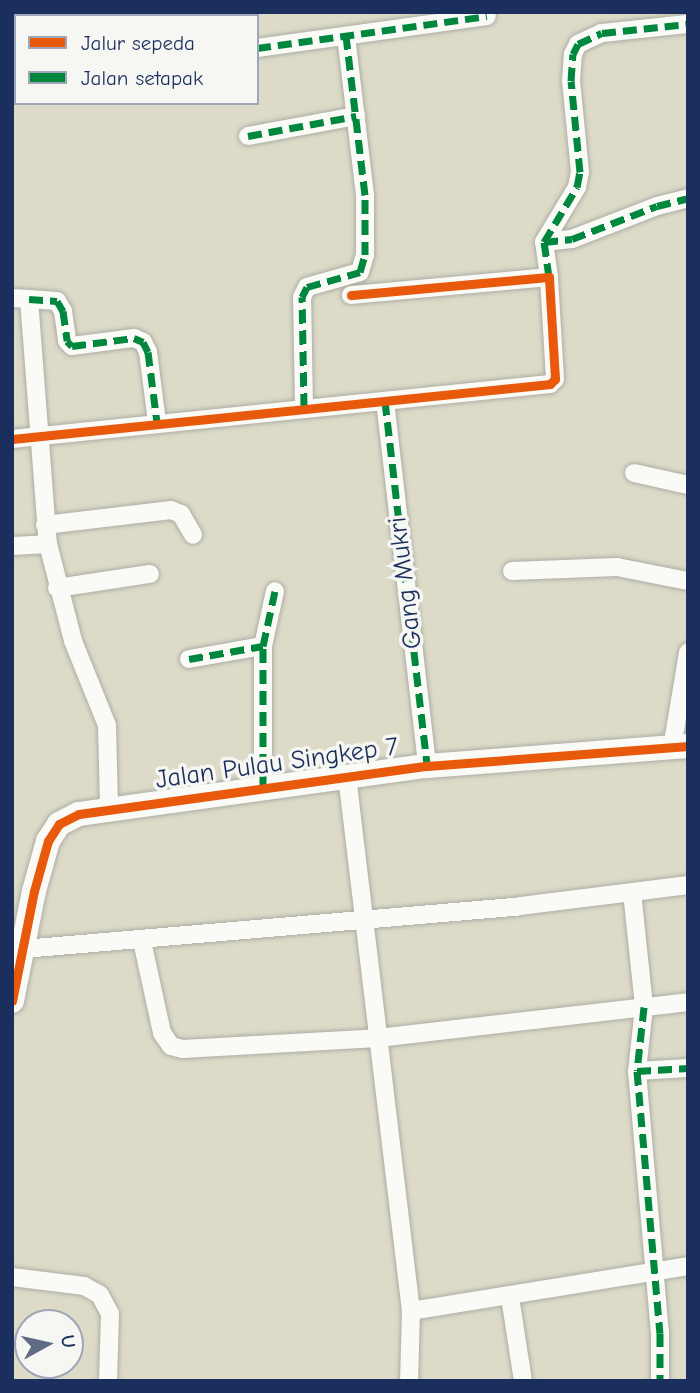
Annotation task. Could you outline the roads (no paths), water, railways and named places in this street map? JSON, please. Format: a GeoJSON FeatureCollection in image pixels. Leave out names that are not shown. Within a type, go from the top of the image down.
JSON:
{"type":"FeatureCollection","features":[{"type":"Feature","properties":{"kind":"street"},"geometry":{"type":"LineString","coordinates":[[259,48],[487,16]]}},
{"type":"Feature","properties":{"kind":"street"},"geometry":{"type":"LineString","coordinates":[[12,439],[157,422],[550,384],[556,373],[544,243],[577,187],[580,172],[571,80],[573,54],[578,44],[602,33],[688,24]]}},
{"type":"Feature","properties":{"kind":"street"},"geometry":{"type":"LineString","coordinates":[[304,407],[302,298],[307,286],[360,272],[365,255],[365,195],[346,36]]}},
{"type":"Feature","properties":{"kind":"street"},"geometry":{"type":"LineString","coordinates":[[248,136],[356,116]]}},
{"type":"Feature","properties":{"kind":"street"},"geometry":{"type":"LineString","coordinates":[[544,243],[572,239],[645,210],[688,198]]}},
{"type":"Feature","properties":{"kind":"street"},"geometry":{"type":"LineString","coordinates":[[351,295],[549,277]]}},
{"type":"Feature","properties":{"kind":"street"},"geometry":{"type":"LineString","coordinates":[[109,808],[107,725],[77,651],[57,588],[48,544],[40,437],[21,299],[57,301],[63,311],[67,341],[72,346],[134,338],[143,342],[148,352],[157,422]]}},
{"type":"Feature","properties":{"kind":"street","name":"Gang Mukri"},"geometry":{"type":"LineString","coordinates":[[385,401],[427,766]]}},
{"type":"Feature","properties":{"kind":"street"},"geometry":{"type":"LineString","coordinates":[[634,473],[688,485]]}},
{"type":"Feature","properties":{"kind":"street"},"geometry":{"type":"LineString","coordinates":[[45,525],[171,510],[181,513],[193,535]]}},
{"type":"Feature","properties":{"kind":"street"},"geometry":{"type":"LineString","coordinates":[[12,546],[48,544]]}},
{"type":"Feature","properties":{"kind":"street"},"geometry":{"type":"LineString","coordinates":[[512,571],[617,567],[688,581]]}},
{"type":"Feature","properties":{"kind":"street"},"geometry":{"type":"LineString","coordinates":[[57,588],[150,574]]}},
{"type":"Feature","properties":{"kind":"street"},"geometry":{"type":"LineString","coordinates":[[263,788],[263,646],[275,591]]}},
{"type":"Feature","properties":{"kind":"street"},"geometry":{"type":"LineString","coordinates":[[189,659],[263,646]]}},
{"type":"Feature","properties":{"kind":"street"},"geometry":{"type":"LineString","coordinates":[[680,747],[688,652]]}},
{"type":"Feature","properties":{"kind":"street","name":"Jalan Pulau Singkep 7"},"geometry":{"type":"LineString","coordinates":[[13,996],[48,841],[58,824],[79,814],[427,766],[680,747]]}},
{"type":"Feature","properties":{"kind":"street"},"geometry":{"type":"LineString","coordinates":[[347,776],[411,1311],[409,1381]]}},
{"type":"Feature","properties":{"kind":"street"},"geometry":{"type":"LineString","coordinates":[[23,949],[366,921],[688,885]]}},
{"type":"Feature","properties":{"kind":"street"},"geometry":{"type":"LineString","coordinates":[[632,892],[644,1007],[636,1071],[655,1274],[660,1381]]}},
{"type":"Feature","properties":{"kind":"street"},"geometry":{"type":"LineString","coordinates":[[142,941],[162,1033],[171,1046],[183,1049],[378,1038],[688,1002]]}},
{"type":"Feature","properties":{"kind":"street"},"geometry":{"type":"LineString","coordinates":[[636,1071],[688,1068]]}},
{"type":"Feature","properties":{"kind":"street"},"geometry":{"type":"LineString","coordinates":[[411,1311],[655,1274],[688,1266]]}},
{"type":"Feature","properties":{"kind":"street"},"geometry":{"type":"LineString","coordinates":[[12,1277],[83,1286],[100,1295],[110,1314],[108,1381]]}},
{"type":"Feature","properties":{"kind":"street"},"geometry":{"type":"LineString","coordinates":[[510,1297],[523,1381]]}}]}
